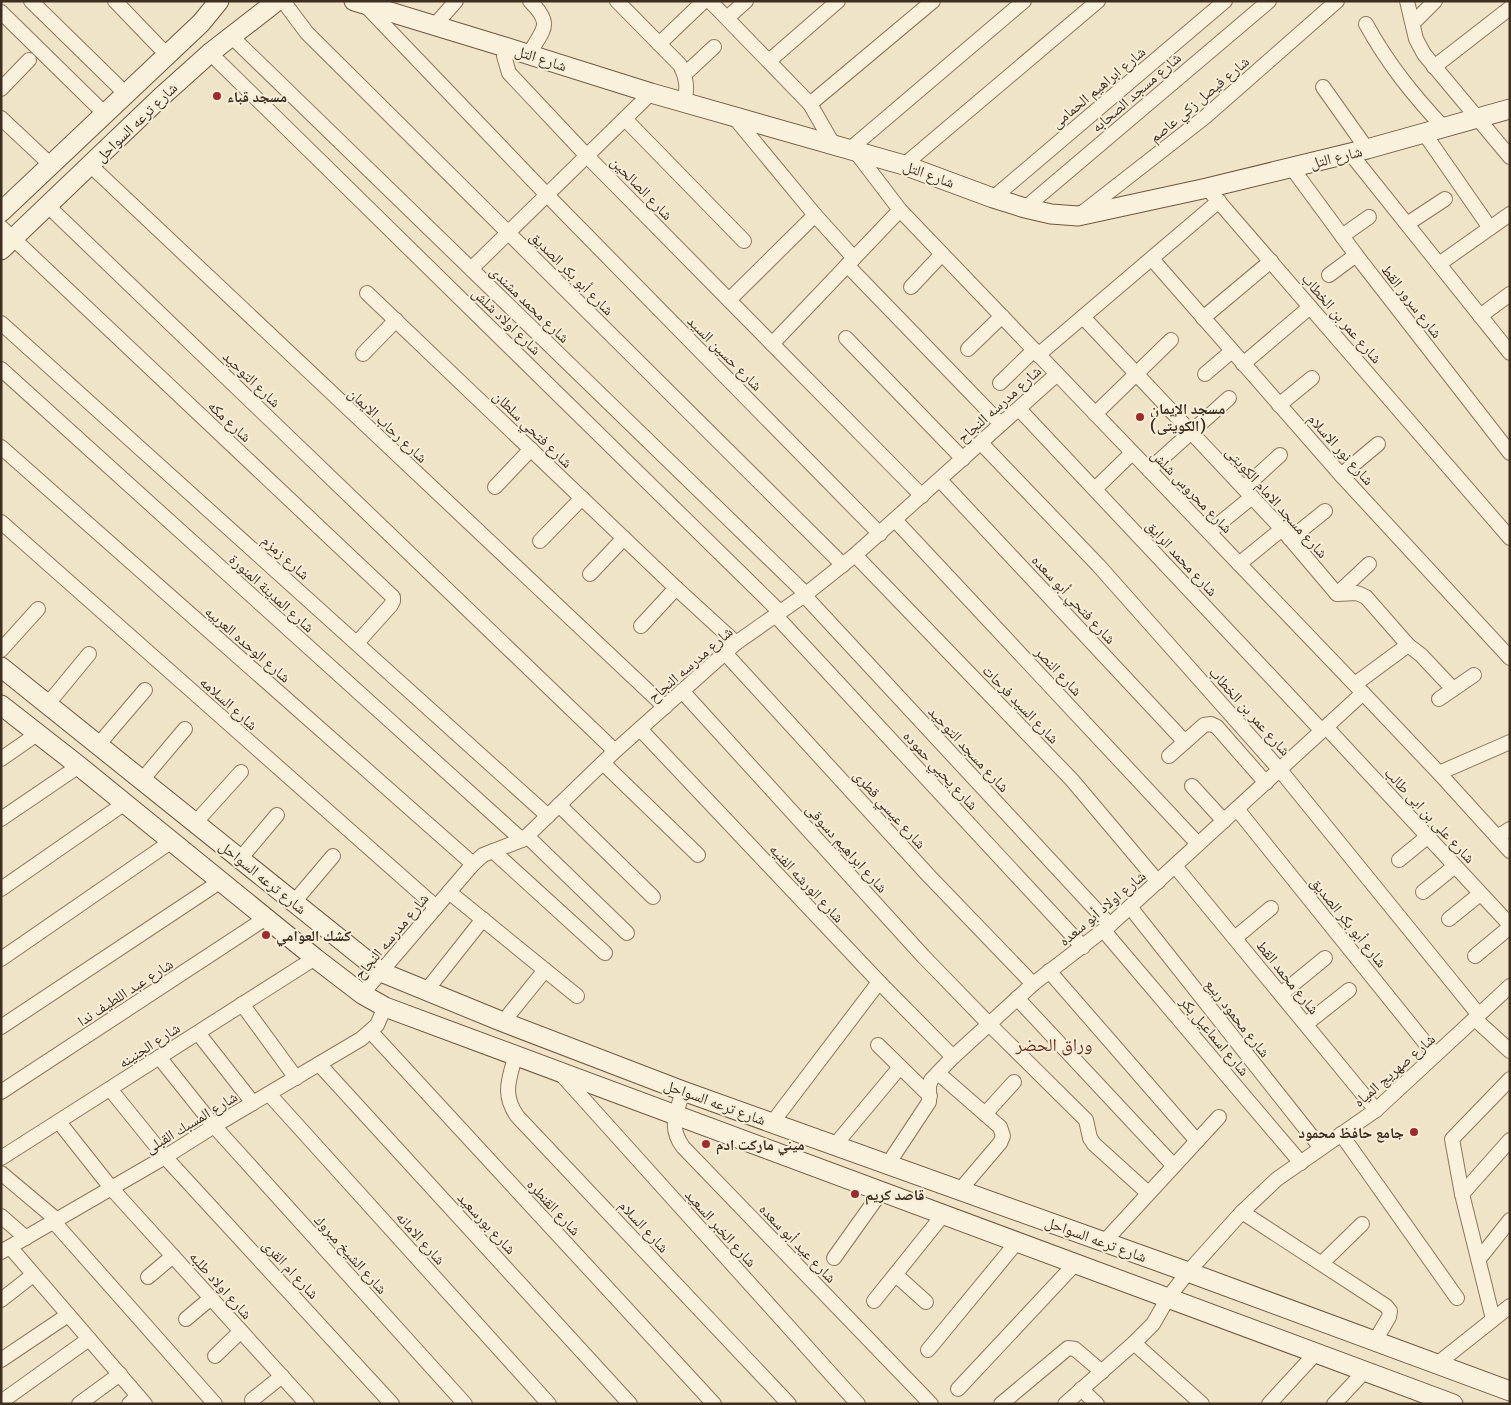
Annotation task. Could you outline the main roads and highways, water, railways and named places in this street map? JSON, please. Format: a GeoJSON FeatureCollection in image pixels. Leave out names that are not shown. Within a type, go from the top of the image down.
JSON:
{"type":"FeatureCollection","features":[{"type":"Feature","properties":{"kind":"main road","name":"شارع ترعه السواحل"},"geometry":{"type":"LineString","coordinates":[[4,224],[51,165],[201,23],[219,1]]}},
{"type":"Feature","properties":{"kind":"main road","name":"شارع ترعه السواحل"},"geometry":{"type":"LineString","coordinates":[[4,224],[48,206],[161,97],[210,53],[277,1]]}},
{"type":"Feature","properties":{"kind":"main road","name":"شارع التل"},"geometry":{"type":"LineString","coordinates":[[359,2],[684,103],[904,165],[993,198],[1051,214],[1078,216],[1213,195],[1292,168],[1510,109]]}},
{"type":"Feature","properties":{"kind":"main road","name":"شارع ترعه السواحل"},"geometry":{"type":"LineString","coordinates":[[1,667],[381,972],[503,1022],[683,1091],[1188,1272],[1510,1391]]}},
{"type":"Feature","properties":{"kind":"main road"},"geometry":{"type":"LineString","coordinates":[[17,718],[41,700]]}},
{"type":"Feature","properties":{"kind":"main road","name":"شارع ترعه السواحل"},"geometry":{"type":"LineString","coordinates":[[1,705],[315,958],[362,994],[385,1007],[1453,1404]]}},
{"type":"Feature","properties":{"kind":"main road"},"geometry":{"type":"LineString","coordinates":[[140,816],[158,793]]}},
{"type":"Feature","properties":{"kind":"place","name":"مسجد قباء"},"geometry":{"type":"Point","coordinates":[217,96]}},
{"type":"Feature","properties":{"kind":"place","name":"مسجد الإيمان (الكويتى)"},"geometry":{"type":"Point","coordinates":[1140,417]}},
{"type":"Feature","properties":{"kind":"place","name":"كشك العوامي"},"geometry":{"type":"Point","coordinates":[266,935]}},
{"type":"Feature","properties":{"kind":"place","name":"جامع حافظ محمود"},"geometry":{"type":"Point","coordinates":[1414,1132]}},
{"type":"Feature","properties":{"kind":"place","name":"ميني ماركت ادم"},"geometry":{"type":"Point","coordinates":[706,1144]}},
{"type":"Feature","properties":{"kind":"place","name":"قاصد كريم"},"geometry":{"type":"Point","coordinates":[855,1194]}},
{"type":"Feature","properties":{"kind":"district","name":"وراق الحضر"},"geometry":{"type":"Point","coordinates":[1054,1044]}}]}
